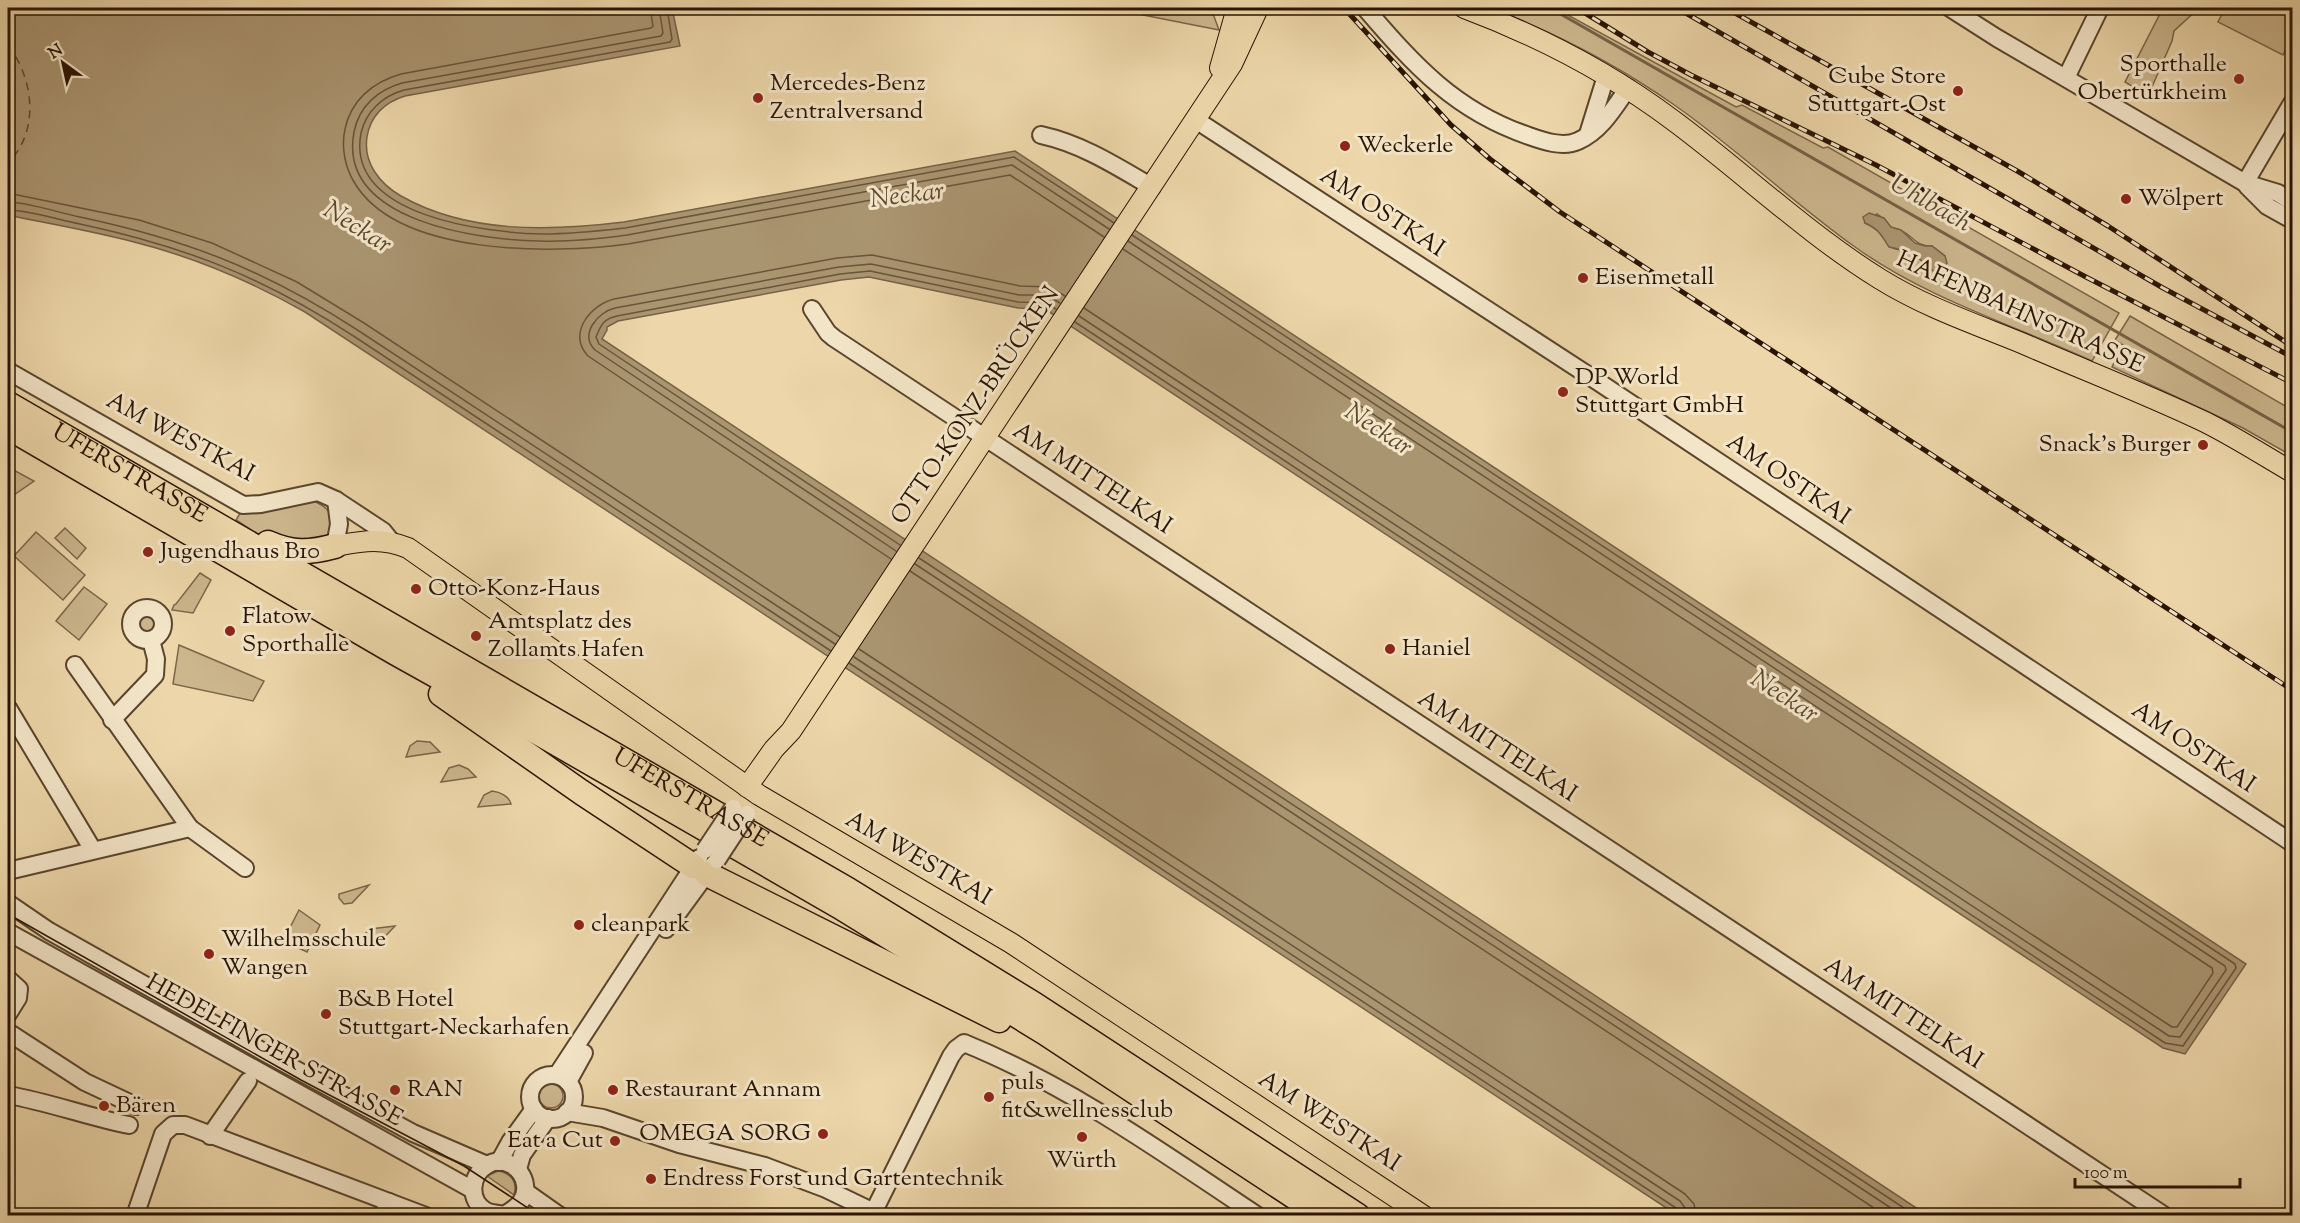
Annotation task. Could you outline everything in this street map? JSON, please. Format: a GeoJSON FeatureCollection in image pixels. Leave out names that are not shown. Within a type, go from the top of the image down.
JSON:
{"type":"FeatureCollection","features":[{"type":"Feature","properties":{"kind":"highway","name":"UFERSTRASSE"},"geometry":{"type":"LineString","coordinates":[[8,404],[858,896],[1035,1005],[1358,1215]]}},
{"type":"Feature","properties":{"kind":"highway","name":"UFERSTRASSE"},"geometry":{"type":"LineString","coordinates":[[8,427],[396,653],[840,906],[1044,1032],[1324,1215]]}},
{"type":"Feature","properties":{"kind":"highway"},"geometry":{"type":"LineString","coordinates":[[242,540],[258,538],[282,549],[296,552],[335,546]]}},
{"type":"Feature","properties":{"kind":"highway"},"geometry":{"type":"LineString","coordinates":[[396,653],[405,668],[581,792],[705,862],[1018,1030],[1044,1032]]}},
{"type":"Feature","properties":{"kind":"main road","name":"OTTO-KONZ-BRÜCKEN"},"geometry":{"type":"LineString","coordinates":[[1231,54],[1237,8]]}},
{"type":"Feature","properties":{"kind":"main road","name":"OTTO-KONZ-BRÜCKEN"},"geometry":{"type":"LineString","coordinates":[[753,791],[774,749],[791,731],[1152,187],[1199,114],[1258,8]]}},
{"type":"Feature","properties":{"kind":"main road","name":"HAFENBAHNSTRASSE"},"geometry":{"type":"LineString","coordinates":[[1464,8],[1510,25],[1558,48],[1628,88],[1675,122],[1796,221],[1881,280],[1914,298],[1972,324],[2205,422],[2292,472]]}},
{"type":"Feature","properties":{"kind":"main road","name":"AM WESTKAI"},"geometry":{"type":"LineString","coordinates":[[335,546],[362,541],[391,541],[408,548],[753,791],[1011,943],[1424,1215]]}},
{"type":"Feature","properties":{"kind":"street"},"geometry":{"type":"LineString","coordinates":[[1365,8],[1412,62],[1443,90],[1485,118],[1516,132],[1549,142],[1565,144],[1578,141],[1602,125],[1628,88]]}},
{"type":"Feature","properties":{"kind":"street"},"geometry":{"type":"LineString","coordinates":[[1950,8],[1971,13],[2066,78],[2245,183],[2278,193],[2292,202]]}},
{"type":"Feature","properties":{"kind":"street"},"geometry":{"type":"LineString","coordinates":[[2066,78],[2100,8]]}},
{"type":"Feature","properties":{"kind":"street"},"geometry":{"type":"LineString","coordinates":[[1588,134],[1606,76]]}},
{"type":"Feature","properties":{"kind":"street"},"geometry":{"type":"LineString","coordinates":[[2245,183],[2292,104]]}},
{"type":"Feature","properties":{"kind":"street","name":"AM OSTKAI"},"geometry":{"type":"LineString","coordinates":[[1199,114],[1590,377],[2292,843]]}},
{"type":"Feature","properties":{"kind":"street"},"geometry":{"type":"LineString","coordinates":[[1041,135],[1065,140],[1088,150],[1152,187]]}},
{"type":"Feature","properties":{"kind":"street"},"geometry":{"type":"LineString","coordinates":[[2245,183],[2267,207],[2292,220]]}},
{"type":"Feature","properties":{"kind":"street","name":"AM MITTELKAI"},"geometry":{"type":"LineString","coordinates":[[812,309],[834,338],[2165,1215]]}},
{"type":"Feature","properties":{"kind":"street","name":"AM WESTKAI"},"geometry":{"type":"LineString","coordinates":[[8,371],[243,505],[261,504],[318,492],[336,500],[383,531],[391,541]]}},
{"type":"Feature","properties":{"kind":"street"},"geometry":{"type":"LineString","coordinates":[[335,546],[339,524],[336,500]]}},
{"type":"Feature","properties":{"kind":"street"},"geometry":{"type":"LineString","coordinates":[[112,720],[155,675],[156,659],[151,640]]}},
{"type":"Feature","properties":{"kind":"street"},"geometry":{"type":"LineString","coordinates":[[75,665],[190,828],[245,868]]}},
{"type":"Feature","properties":{"kind":"street"},"geometry":{"type":"LineString","coordinates":[[8,711],[93,850]]}},
{"type":"Feature","properties":{"kind":"street","name":"OTTO-KONZ-BRÜCKEN"},"geometry":{"type":"LineString","coordinates":[[562,1079],[753,791]]}},
{"type":"Feature","properties":{"kind":"street"},"geometry":{"type":"LineString","coordinates":[[8,871],[190,828]]}},
{"type":"Feature","properties":{"kind":"street","name":"HEDELFINGER STRASSE"},"geometry":{"type":"LineString","coordinates":[[8,903],[49,931],[230,1034],[413,1133],[493,1163],[507,1163],[518,1169]]}},
{"type":"Feature","properties":{"kind":"street","name":"HEDELFINGER STRASSE"},"geometry":{"type":"LineString","coordinates":[[8,932],[473,1190]]}},
{"type":"Feature","properties":{"kind":"street"},"geometry":{"type":"LineString","coordinates":[[8,979],[19,989],[18,998],[8,1014]]}},
{"type":"Feature","properties":{"kind":"street"},"geometry":{"type":"LineString","coordinates":[[8,1032],[85,1082],[136,1106]]}},
{"type":"Feature","properties":{"kind":"street"},"geometry":{"type":"LineString","coordinates":[[570,1105],[680,1144],[765,1166],[826,1189],[878,1213],[951,1056],[964,1043],[1005,1060],[1086,1105],[1258,1215]]}},
{"type":"Feature","properties":{"kind":"street"},"geometry":{"type":"LineString","coordinates":[[541,1114],[518,1169],[525,1182],[526,1191],[518,1207],[507,1215],[484,1213],[476,1201],[473,1190],[475,1178],[541,1114],[561,1116],[570,1105],[571,1087],[562,1079],[545,1076],[532,1086],[530,1098],[541,1114]]}},
{"type":"Feature","properties":{"kind":"street"},"geometry":{"type":"LineString","coordinates":[[210,1136],[248,1081]]}},
{"type":"Feature","properties":{"kind":"street"},"geometry":{"type":"LineString","coordinates":[[8,1095],[29,1098],[90,1117],[129,1125]]}},
{"type":"Feature","properties":{"kind":"street"},"geometry":{"type":"LineString","coordinates":[[135,1215],[163,1134],[172,1125],[185,1125],[385,1208],[426,1215]]}},
{"type":"Feature","properties":{"kind":"street"},"geometry":{"type":"LineString","coordinates":[[526,1191],[560,1215]]}},
{"type":"Feature","properties":{"kind":"shaded area"},"geometry":{"type":"Polygon","coordinates":[[[1018,8],[1202,8],[1212,11],[1219,30],[1138,14],[1018,8]]]}},
{"type":"Feature","properties":{"kind":"shaded area"},"geometry":{"type":"Polygon","coordinates":[[[1492,8],[1555,8],[1736,107],[1742,105],[1823,148],[1828,147],[2119,313],[2092,361],[1940,296],[1882,265],[1855,247],[1719,139],[1652,90],[1585,51],[1492,8]],[[1877,214],[1865,223],[1876,229],[1893,248],[1912,252],[1919,257],[1929,270],[1945,256],[1932,246],[1923,245],[1901,230],[1892,228],[1877,214]]]}},
{"type":"Feature","properties":{"kind":"shaded area"},"geometry":{"type":"Polygon","coordinates":[[[2163,8],[2199,8],[2174,31],[2172,41],[2148,96],[2125,82],[2163,8]]]}},
{"type":"Feature","properties":{"kind":"shaded area"},"geometry":{"type":"Polygon","coordinates":[[[2225,8],[2292,8],[2292,36],[2283,55],[2218,22],[2225,8]]]}},
{"type":"Feature","properties":{"kind":"shaded area"},"geometry":{"type":"Polygon","coordinates":[[[2130,316],[2292,410],[2292,456],[2243,428],[2112,367],[2123,345],[2115,340],[2130,316]]]}},
{"type":"Feature","properties":{"kind":"shaded area"},"geometry":{"type":"Polygon","coordinates":[[[8,467],[34,481],[8,499],[8,467]]]}},
{"type":"Feature","properties":{"kind":"shaded area"},"geometry":{"type":"Polygon","coordinates":[[[312,500],[327,509],[331,520],[330,533],[315,546],[261,536],[236,520],[242,510],[312,500]]]}},
{"type":"Feature","properties":{"kind":"shaded area"},"geometry":{"type":"Polygon","coordinates":[[[65,528],[86,548],[77,559],[55,538],[65,528]]]}},
{"type":"Feature","properties":{"kind":"shaded area"},"geometry":{"type":"Polygon","coordinates":[[[36,532],[85,575],[63,600],[14,556],[36,532]]]}},
{"type":"Feature","properties":{"kind":"shaded area"},"geometry":{"type":"Polygon","coordinates":[[[200,573],[211,580],[193,613],[172,610],[174,605],[200,573]]]}},
{"type":"Feature","properties":{"kind":"shaded area"},"geometry":{"type":"Polygon","coordinates":[[[84,587],[107,604],[79,640],[56,621],[84,587]]]}},
{"type":"Feature","properties":{"kind":"shaded area"},"geometry":{"type":"Polygon","coordinates":[[[147,615],[154,618],[157,625],[154,632],[147,635],[140,632],[137,625],[140,618],[147,615]]]}},
{"type":"Feature","properties":{"kind":"shaded area"},"geometry":{"type":"Polygon","coordinates":[[[179,645],[264,681],[253,701],[173,684],[179,645]]]}},
{"type":"Feature","properties":{"kind":"shaded area"},"geometry":{"type":"Polygon","coordinates":[[[417,741],[430,742],[440,752],[406,757],[410,746],[417,741]]]}},
{"type":"Feature","properties":{"kind":"shaded area"},"geometry":{"type":"Polygon","coordinates":[[[459,765],[468,769],[476,777],[441,782],[449,768],[459,765]]]}},
{"type":"Feature","properties":{"kind":"shaded area"},"geometry":{"type":"Polygon","coordinates":[[[492,791],[504,795],[511,804],[478,807],[484,795],[492,791]]]}},
{"type":"Feature","properties":{"kind":"shaded area"},"geometry":{"type":"Polygon","coordinates":[[[369,885],[352,903],[344,904],[339,898],[339,894],[369,885]]]}},
{"type":"Feature","properties":{"kind":"shaded area"},"geometry":{"type":"Polygon","coordinates":[[[299,910],[320,925],[307,952],[283,941],[299,910]]]}},
{"type":"Feature","properties":{"kind":"shaded area"},"geometry":{"type":"Polygon","coordinates":[[[395,926],[376,946],[370,945],[365,940],[365,934],[370,929],[395,926]]]}},
{"type":"Feature","properties":{"kind":"shaded area"},"geometry":{"type":"Polygon","coordinates":[[[551,1084],[560,1087],[563,1096],[560,1105],[551,1108],[542,1105],[539,1096],[542,1087],[551,1084]]]}},
{"type":"Feature","properties":{"kind":"shaded area"},"geometry":{"type":"Polygon","coordinates":[[[498,1171],[510,1176],[514,1182],[514,1195],[487,1176],[498,1171]]]}},
{"type":"Feature","properties":{"kind":"water","name":"Neckar"},"geometry":{"type":"Polygon","coordinates":[[[8,8],[672,8],[680,46],[405,96],[385,106],[375,116],[369,129],[366,147],[370,164],[380,179],[401,196],[427,208],[481,223],[539,228],[624,222],[1015,151],[2246,964],[2185,1054],[2163,1048],[1045,309],[1018,308],[869,277],[841,280],[618,321],[607,327],[602,339],[1927,1215],[1677,1215],[305,312],[243,281],[179,255],[118,238],[8,215],[8,8]]]}},
{"type":"Feature","properties":{"kind":"water"},"geometry":{"type":"Polygon","coordinates":[[[1869,213],[1884,218],[1891,227],[1901,230],[1915,243],[1932,246],[1945,256],[1947,263],[1938,271],[1933,271],[1912,252],[1889,247],[1877,230],[1865,223],[1863,217],[1869,213]]]}},
{"type":"Feature","properties":{"kind":"waterway","name":"Uhlbach"},"geometry":{"type":"LineString","coordinates":[[1550,8],[2292,432]]}},
{"type":"Feature","properties":{"kind":"ferry route"},"geometry":{"type":"LineString","coordinates":[[8,45],[23,73],[30,105],[25,136],[8,163]]}},
{"type":"Feature","properties":{"kind":"tram line"},"geometry":{"type":"LineString","coordinates":[[8,914],[301,1080],[464,1166],[540,1216]]}},
{"type":"Feature","properties":{"kind":"railway"},"geometry":{"type":"LineString","coordinates":[[1344,8],[1451,125],[1490,159],[1560,212],[2292,690]]}},
{"type":"Feature","properties":{"kind":"railway"},"geometry":{"type":"LineString","coordinates":[[1577,8],[1648,52],[1691,75],[1876,165],[2292,383]]}},
{"type":"Feature","properties":{"kind":"railway"},"geometry":{"type":"LineString","coordinates":[[1677,8],[2163,288],[2292,357]]}},
{"type":"Feature","properties":{"kind":"railway"},"geometry":{"type":"LineString","coordinates":[[1726,8],[2019,172],[2108,226],[2292,346]]}},
{"type":"Feature","properties":{"kind":"place","name":"Sporthalle Obertürkheim"},"geometry":{"type":"Point","coordinates":[2239,79]}},
{"type":"Feature","properties":{"kind":"place","name":"Cube Store Stuttgart-Ost"},"geometry":{"type":"Point","coordinates":[1958,91]}},
{"type":"Feature","properties":{"kind":"place","name":"Mercedes-Benz Zentralversand"},"geometry":{"type":"Point","coordinates":[758,98]}},
{"type":"Feature","properties":{"kind":"place","name":"Weckerle"},"geometry":{"type":"Point","coordinates":[1345,146]}},
{"type":"Feature","properties":{"kind":"place","name":"Wölpert"},"geometry":{"type":"Point","coordinates":[2126,199]}},
{"type":"Feature","properties":{"kind":"place","name":"Eisenmetall"},"geometry":{"type":"Point","coordinates":[1583,278]}},
{"type":"Feature","properties":{"kind":"place","name":"DP World Stuttgart GmbH"},"geometry":{"type":"Point","coordinates":[1563,392]}},
{"type":"Feature","properties":{"kind":"place","name":"Snack's Burger"},"geometry":{"type":"Point","coordinates":[2203,445]}},
{"type":"Feature","properties":{"kind":"place","name":"Jugendhaus B10"},"geometry":{"type":"Point","coordinates":[148,552]}},
{"type":"Feature","properties":{"kind":"place","name":"Otto-Konz-Haus"},"geometry":{"type":"Point","coordinates":[416,589]}},
{"type":"Feature","properties":{"kind":"place","name":"Flatow Sporthalle"},"geometry":{"type":"Point","coordinates":[230,631]}},
{"type":"Feature","properties":{"kind":"place","name":"Amtsplatz des Zollamts Hafen"},"geometry":{"type":"Point","coordinates":[476,636]}},
{"type":"Feature","properties":{"kind":"place","name":"Haniel"},"geometry":{"type":"Point","coordinates":[1390,649]}},
{"type":"Feature","properties":{"kind":"place","name":"cleanpark"},"geometry":{"type":"Point","coordinates":[579,925]}},
{"type":"Feature","properties":{"kind":"place","name":"Wilhelmsschule Wangen"},"geometry":{"type":"Point","coordinates":[209,954]}},
{"type":"Feature","properties":{"kind":"place","name":"B&B Hotel Stuttgart-Neckarhafen"},"geometry":{"type":"Point","coordinates":[326,1014]}},
{"type":"Feature","properties":{"kind":"place","name":"RAN"},"geometry":{"type":"Point","coordinates":[395,1090]}},
{"type":"Feature","properties":{"kind":"place","name":"Restaurant Annam"},"geometry":{"type":"Point","coordinates":[613,1090]}},
{"type":"Feature","properties":{"kind":"place","name":"puls fit&wellnessclub"},"geometry":{"type":"Point","coordinates":[989,1097]}},
{"type":"Feature","properties":{"kind":"place","name":"Bären"},"geometry":{"type":"Point","coordinates":[104,1106]}},
{"type":"Feature","properties":{"kind":"place","name":"OMEGA SORG"},"geometry":{"type":"Point","coordinates":[823,1134]}},
{"type":"Feature","properties":{"kind":"place","name":"Würth"},"geometry":{"type":"Point","coordinates":[1082,1137]}},
{"type":"Feature","properties":{"kind":"place","name":"Eat a Cut"},"geometry":{"type":"Point","coordinates":[615,1141]}},
{"type":"Feature","properties":{"kind":"place","name":"Endress Forst und Gartentechnik"},"geometry":{"type":"Point","coordinates":[651,1179]}}]}
